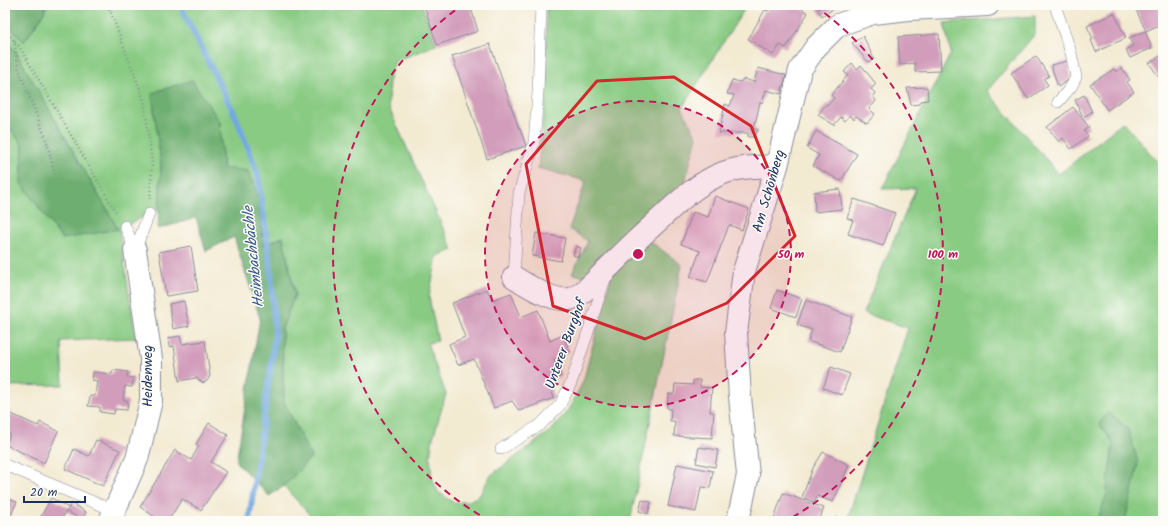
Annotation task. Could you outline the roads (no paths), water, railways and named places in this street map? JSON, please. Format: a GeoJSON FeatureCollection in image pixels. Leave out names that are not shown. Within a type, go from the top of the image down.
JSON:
{"type":"FeatureCollection","features":[{"type":"Feature","properties":{"kind":"street","name":"Am Schönberg"},"geometry":{"type":"LineString","coordinates":[[738,521],[748,475],[740,397],[736,333],[744,271],[777,166],[800,70],[816,47],[838,25],[873,13],[909,9],[988,5]]}},
{"type":"Feature","properties":{"kind":"street"},"geometry":{"type":"LineString","coordinates":[[514,277],[534,290],[561,299],[572,299],[590,286],[681,200],[703,184],[724,172],[748,167],[777,166]]}},
{"type":"Feature","properties":{"kind":"street","name":"Heidenweg"},"geometry":{"type":"LineString","coordinates":[[112,516],[137,459],[151,401],[151,359],[135,250]]}},
{"type":"Feature","properties":{"kind":"lane"},"geometry":{"type":"LineString","coordinates":[[514,277],[519,193],[534,143],[538,93],[541,5]]}},
{"type":"Feature","properties":{"kind":"lane"},"geometry":{"type":"LineString","coordinates":[[1055,5],[1071,53],[1076,77],[1072,87],[1058,102]]}},
{"type":"Feature","properties":{"kind":"lane","name":"Heidenweg"},"geometry":{"type":"LineString","coordinates":[[135,250],[149,214]]}},
{"type":"Feature","properties":{"kind":"lane","name":"Heidenweg"},"geometry":{"type":"LineString","coordinates":[[125,226],[135,250]]}},
{"type":"Feature","properties":{"kind":"lane","name":"Unterer Burghof"},"geometry":{"type":"LineString","coordinates":[[501,450],[540,425],[560,404],[571,382],[608,268]]}},
{"type":"Feature","properties":{"kind":"lane"},"geometry":{"type":"LineString","coordinates":[[5,465],[112,516]]}},
{"type":"Feature","properties":{"kind":"waterway","name":"Heimbachbächle"},"geometry":{"type":"LineString","coordinates":[[180,5],[236,117],[258,175],[271,270],[275,336],[249,521]]}}]}
